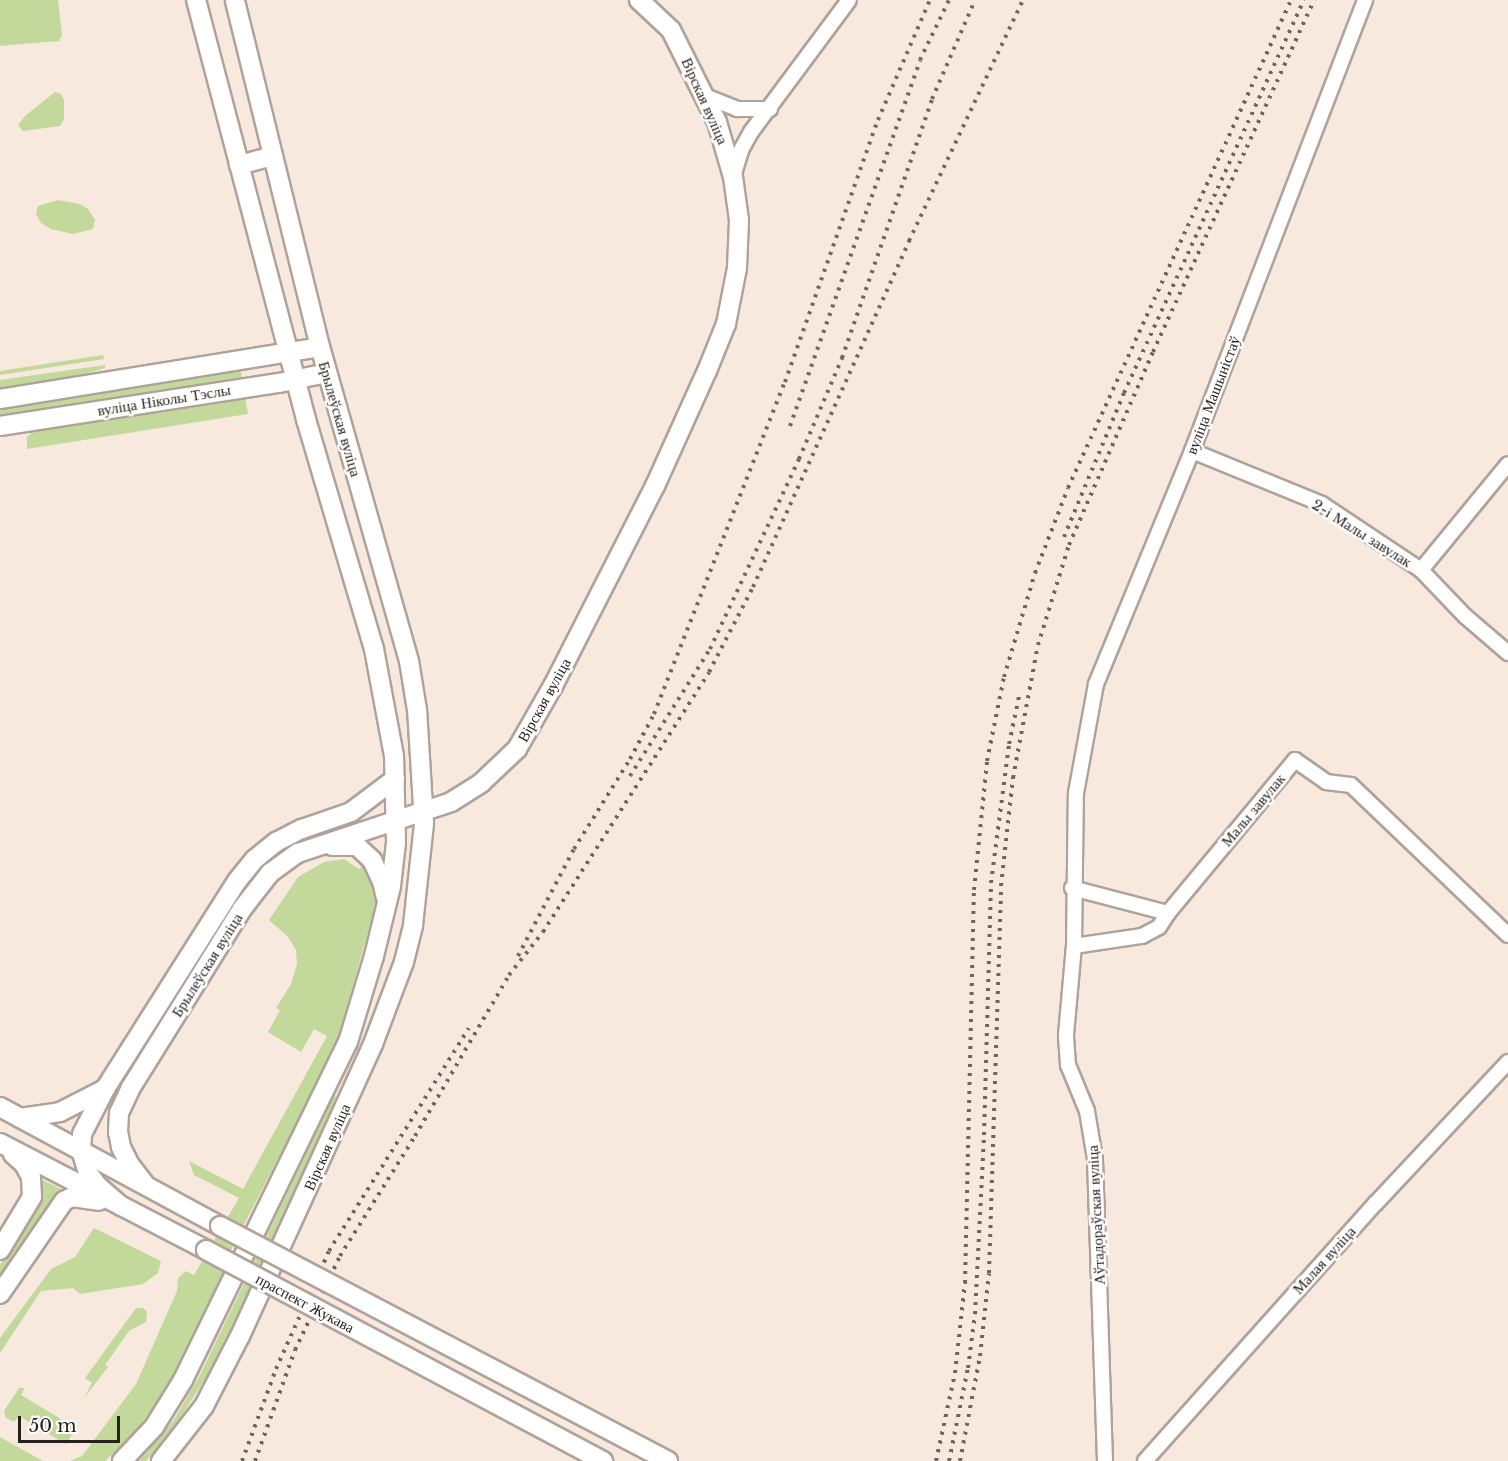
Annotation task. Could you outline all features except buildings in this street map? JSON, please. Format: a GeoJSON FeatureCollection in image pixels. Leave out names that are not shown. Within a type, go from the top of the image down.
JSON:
{"type":"FeatureCollection","features":[{"type":"Feature","properties":{"kind":"main road"},"geometry":{"type":"LineString","coordinates":[[196,0],[289,353],[287,381],[303,407],[374,649],[390,725],[396,821]]}},
{"type":"Feature","properties":{"kind":"main road","name":"Брылеўская вуліца"},"geometry":{"type":"LineString","coordinates":[[144,1183],[130,1166],[118,1132],[119,1113],[130,1089],[242,909],[270,873],[298,853],[424,812],[417,710],[409,661],[320,347],[235,0]]}},
{"type":"Feature","properties":{"kind":"main road","name":"Вірская вуліца"},"geometry":{"type":"LineString","coordinates":[[161,1461],[204,1406],[240,1336],[373,1044],[404,962],[413,925],[420,874],[424,812],[470,792],[494,773],[517,749],[554,686],[655,486],[726,324],[737,268],[739,220],[733,177],[717,122],[671,30],[639,0]]}},
{"type":"Feature","properties":{"kind":"main road"},"geometry":{"type":"LineString","coordinates":[[239,165],[273,156]]}},
{"type":"Feature","properties":{"kind":"main road"},"geometry":{"type":"LineString","coordinates":[[256,359],[271,348],[284,333]]}},
{"type":"Feature","properties":{"kind":"main road","name":"вуліца Ніколы Тэслы"},"geometry":{"type":"LineString","coordinates":[[0,399],[320,347]]}},
{"type":"Feature","properties":{"kind":"main road","name":"вуліца Ніколы Тэслы"},"geometry":{"type":"LineString","coordinates":[[0,426],[327,373]]}},
{"type":"Feature","properties":{"kind":"main road","name":"Брылеўская вуліца"},"geometry":{"type":"LineString","coordinates":[[81,1150],[82,1134],[105,1089],[237,881],[255,859],[289,835],[358,808],[395,779]]}},
{"type":"Feature","properties":{"kind":"main road","name":"Вірская вуліца"},"geometry":{"type":"LineString","coordinates":[[122,1461],[154,1427],[183,1380],[348,1042],[374,956],[387,901],[396,843],[396,821]]}},
{"type":"Feature","properties":{"kind":"main road"},"geometry":{"type":"LineString","coordinates":[[298,853],[327,847],[357,846],[376,866],[387,901]]}},
{"type":"Feature","properties":{"kind":"main road"},"geometry":{"type":"LineString","coordinates":[[21,1118],[60,1112],[105,1089]]}},
{"type":"Feature","properties":{"kind":"main road","name":"праспект Жукава"},"geometry":{"type":"LineString","coordinates":[[0,1107],[220,1226],[668,1461]]}},
{"type":"Feature","properties":{"kind":"main road"},"geometry":{"type":"LineString","coordinates":[[0,1250],[32,1197],[31,1177],[28,1171],[3,1145]]}},
{"type":"Feature","properties":{"kind":"main road","name":"праспект Жукава"},"geometry":{"type":"LineString","coordinates":[[3,1145],[603,1461]]}},
{"type":"Feature","properties":{"kind":"main road"},"geometry":{"type":"LineString","coordinates":[[81,1150],[83,1161],[97,1185],[121,1206]]}},
{"type":"Feature","properties":{"kind":"main road"},"geometry":{"type":"LineString","coordinates":[[0,1294],[67,1199],[80,1197],[121,1206]]}},
{"type":"Feature","properties":{"kind":"street"},"geometry":{"type":"LineString","coordinates":[[733,177],[741,150],[751,132],[849,0]]}},
{"type":"Feature","properties":{"kind":"street","name":"вуліца Машыністаў"},"geometry":{"type":"LineString","coordinates":[[1076,793],[1096,684],[1192,451],[1365,0]]}},
{"type":"Feature","properties":{"kind":"street"},"geometry":{"type":"LineString","coordinates":[[705,96],[721,104],[737,108],[770,109]]}},
{"type":"Feature","properties":{"kind":"street","name":"2-і Малы завулак"},"geometry":{"type":"LineString","coordinates":[[1192,451],[1322,504],[1421,570],[1465,616],[1508,653]]}},
{"type":"Feature","properties":{"kind":"street"},"geometry":{"type":"LineString","coordinates":[[1421,570],[1508,464]]}},
{"type":"Feature","properties":{"kind":"street","name":"Малы завулак"},"geometry":{"type":"LineString","coordinates":[[1074,946],[1142,936],[1160,927],[1168,913],[1295,760],[1326,782],[1352,785],[1508,935]]}},
{"type":"Feature","properties":{"kind":"street","name":"Аўтадораўская вуліца"},"geometry":{"type":"LineString","coordinates":[[1076,793],[1072,888],[1074,946],[1066,1035],[1068,1065],[1087,1111],[1095,1159],[1105,1461]]}},
{"type":"Feature","properties":{"kind":"street"},"geometry":{"type":"LineString","coordinates":[[1072,888],[1168,913]]}},
{"type":"Feature","properties":{"kind":"street","name":"Малая вуліца"},"geometry":{"type":"LineString","coordinates":[[1145,1461],[1368,1212],[1508,1062]]}},
{"type":"Feature","properties":{"kind":"green space"},"geometry":{"type":"Polygon","coordinates":[[[0,0],[58,0],[62,35],[59,41],[0,46],[0,0]]]}},
{"type":"Feature","properties":{"kind":"green space"},"geometry":{"type":"Polygon","coordinates":[[[55,92],[61,94],[64,100],[64,119],[60,126],[23,131],[18,125],[25,116],[55,92]]]}},
{"type":"Feature","properties":{"kind":"green space"},"geometry":{"type":"Polygon","coordinates":[[[58,200],[80,204],[88,209],[95,220],[93,229],[73,234],[51,229],[41,223],[36,214],[38,206],[58,200]]]}},
{"type":"Feature","properties":{"kind":"green space"},"geometry":{"type":"Polygon","coordinates":[[[103,355],[104,359],[0,375],[0,371],[103,355]]]}},
{"type":"Feature","properties":{"kind":"green space"},"geometry":{"type":"Polygon","coordinates":[[[105,365],[105,368],[66,380],[0,389],[0,380],[105,365]]]}},
{"type":"Feature","properties":{"kind":"green space"},"geometry":{"type":"Polygon","coordinates":[[[241,370],[242,380],[0,418],[0,407],[241,370]]]}},
{"type":"Feature","properties":{"kind":"green space"},"geometry":{"type":"Polygon","coordinates":[[[245,396],[248,414],[27,449],[27,437],[36,429],[245,396]]]}},
{"type":"Feature","properties":{"kind":"green space"},"geometry":{"type":"Polygon","coordinates":[[[344,859],[359,869],[365,863],[378,896],[337,1043],[227,1258],[218,1289],[166,1392],[131,1436],[105,1461],[70,1461],[82,1456],[136,1384],[177,1291],[178,1278],[186,1271],[194,1275],[239,1198],[194,1175],[189,1161],[243,1189],[327,1036],[314,1029],[301,1052],[268,1032],[280,1010],[276,1008],[291,984],[297,964],[296,950],[288,937],[269,920],[298,877],[324,862],[344,859]]]}},
{"type":"Feature","properties":{"kind":"green space"},"geometry":{"type":"Polygon","coordinates":[[[334,1096],[336,1097],[295,1197],[216,1362],[169,1435],[146,1461],[139,1461],[173,1421],[200,1375],[334,1096]]]}},
{"type":"Feature","properties":{"kind":"green space"},"geometry":{"type":"Polygon","coordinates":[[[33,1175],[71,1194],[48,1208],[0,1279],[0,1265],[28,1216],[33,1175]]]}},
{"type":"Feature","properties":{"kind":"green space"},"geometry":{"type":"Polygon","coordinates":[[[94,1228],[161,1261],[158,1273],[143,1284],[80,1294],[73,1288],[41,1291],[0,1353],[0,1338],[51,1269],[75,1257],[94,1228]]]}},
{"type":"Feature","properties":{"kind":"green space"},"geometry":{"type":"Polygon","coordinates":[[[136,1308],[143,1308],[147,1312],[146,1322],[129,1331],[105,1365],[108,1367],[84,1398],[92,1383],[85,1378],[136,1308]]]}},
{"type":"Feature","properties":{"kind":"green space"},"geometry":{"type":"Polygon","coordinates":[[[19,1388],[25,1388],[21,1395],[71,1425],[73,1432],[68,1442],[65,1444],[19,1416],[14,1422],[6,1418],[4,1411],[19,1388]]]}},
{"type":"Feature","properties":{"kind":"green space"},"geometry":{"type":"Polygon","coordinates":[[[0,1437],[43,1461],[0,1461],[0,1437]]]}},
{"type":"Feature","properties":{"kind":"railway"},"geometry":{"type":"LineString","coordinates":[[518,956],[574,849],[630,759],[654,714],[785,382],[878,120],[930,0]]}},
{"type":"Feature","properties":{"kind":"railway"},"geometry":{"type":"LineString","coordinates":[[790,426],[920,60],[949,0]]}},
{"type":"Feature","properties":{"kind":"railway"},"geometry":{"type":"LineString","coordinates":[[630,776],[710,649],[799,459],[842,358],[932,99],[975,0]]}},
{"type":"Feature","properties":{"kind":"railway"},"geometry":{"type":"LineString","coordinates":[[255,1461],[295,1350],[340,1256],[415,1136],[509,975],[543,932],[709,672],[753,587],[909,241],[1023,0]]}},
{"type":"Feature","properties":{"kind":"railway"},"geometry":{"type":"LineString","coordinates":[[936,1461],[955,1373],[965,1283],[974,890],[987,761],[1004,677],[1035,573],[1068,488],[1291,0]]}},
{"type":"Feature","properties":{"kind":"railway"},"geometry":{"type":"LineString","coordinates":[[1064,537],[1124,393],[1304,0]]}},
{"type":"Feature","properties":{"kind":"railway"},"geometry":{"type":"LineString","coordinates":[[960,1461],[980,1356],[989,1273],[1001,886],[1013,778],[1038,645],[1069,545],[1153,352],[1314,0]]}},
{"type":"Feature","properties":{"kind":"railway"},"geometry":{"type":"LineString","coordinates":[[949,1461],[968,1368],[975,1314],[984,1135],[991,883],[1009,744],[1020,692]]}},
{"type":"Feature","properties":{"kind":"railway"},"geometry":{"type":"LineString","coordinates":[[242,1461],[276,1369],[329,1251],[469,1028]]}}]}
